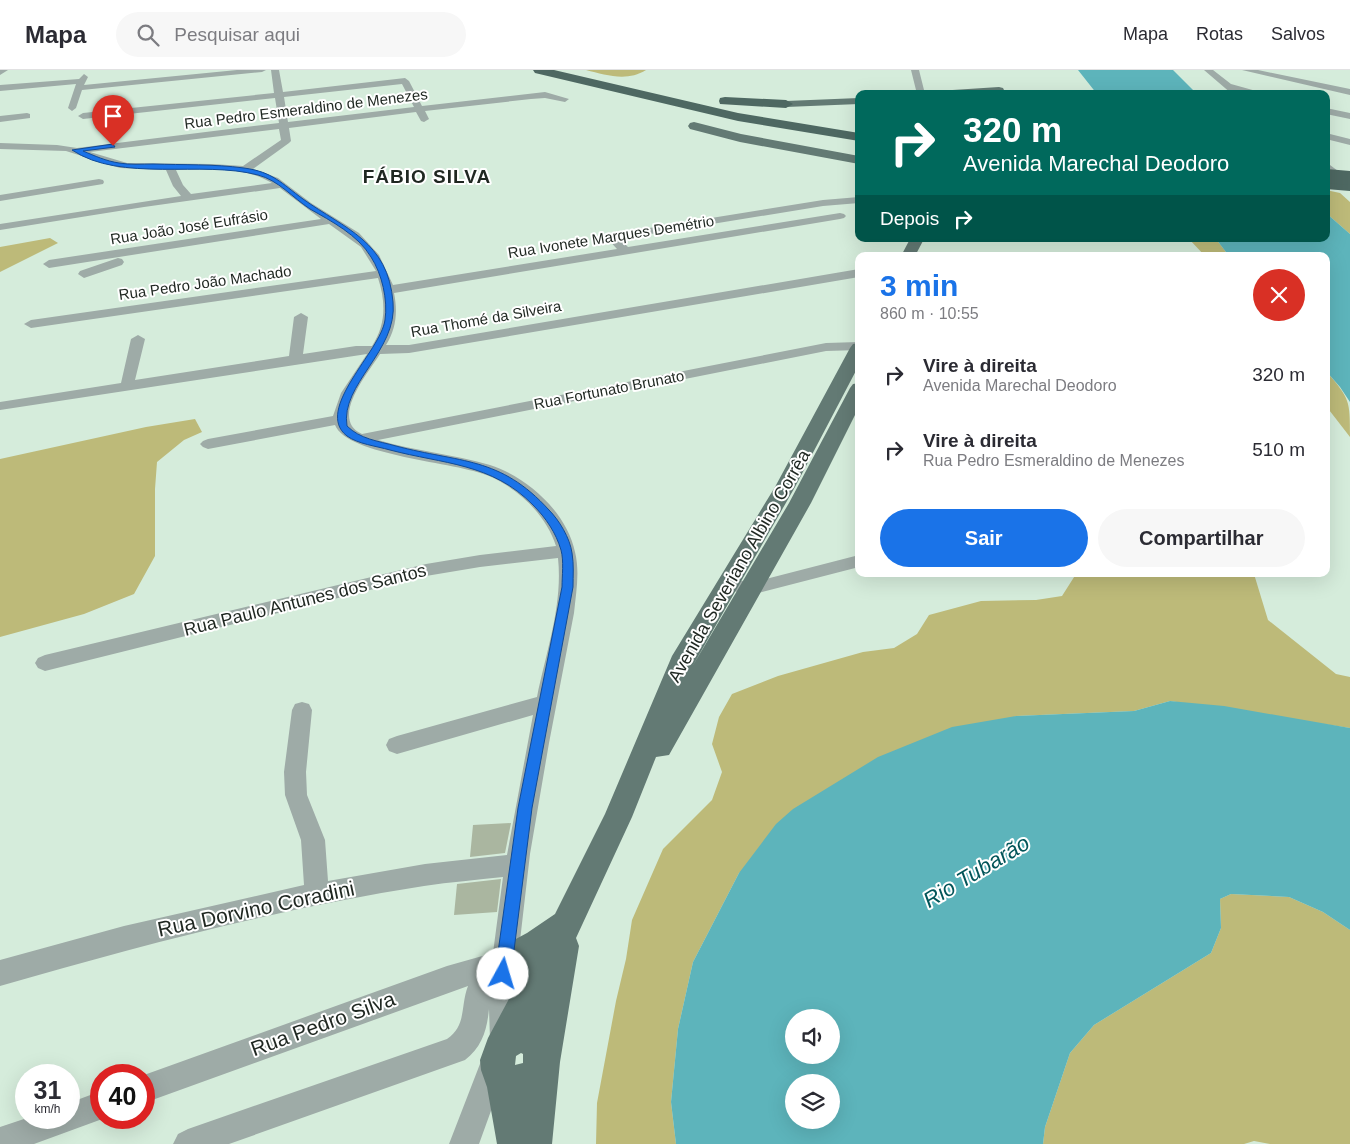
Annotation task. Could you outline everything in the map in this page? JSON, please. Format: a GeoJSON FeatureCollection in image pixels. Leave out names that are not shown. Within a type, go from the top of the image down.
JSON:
{"type":"FeatureCollection","features":[{"type":"Feature","properties":{"kind":"highway"},"geometry":{"type":"LineString","coordinates":[[538,70],[781,119],[855,129]]}},
{"type":"Feature","properties":{"kind":"highway"},"geometry":{"type":"LineString","coordinates":[[558,70],[744,119],[795,129],[855,136]]}},
{"type":"Feature","properties":{"kind":"highway"},"geometry":{"type":"LineString","coordinates":[[615,86],[712,100],[786,104]]}},
{"type":"Feature","properties":{"kind":"highway"},"geometry":{"type":"LineString","coordinates":[[615,86],[661,104],[678,118],[694,126]]}},
{"type":"Feature","properties":{"kind":"highway"},"geometry":{"type":"LineString","coordinates":[[781,119],[765,114],[759,109],[764,106],[786,104]]}},
{"type":"Feature","properties":{"kind":"highway"},"geometry":{"type":"LineString","coordinates":[[694,126],[693,120],[703,116],[744,119]]}},
{"type":"Feature","properties":{"kind":"highway"},"geometry":{"type":"LineString","coordinates":[[1330,176],[1350,178]]}},
{"type":"Feature","properties":{"kind":"highway"},"geometry":{"type":"LineString","coordinates":[[1330,184],[1350,185]]}},
{"type":"Feature","properties":{"kind":"main road"},"geometry":{"type":"LineString","coordinates":[[973,90],[996,87]]}},
{"type":"Feature","properties":{"kind":"main road"},"geometry":{"type":"LineString","coordinates":[[786,104],[855,102]]}},
{"type":"Feature","properties":{"kind":"main road"},"geometry":{"type":"LineString","coordinates":[[694,126],[740,138],[855,159]]}},
{"type":"Feature","properties":{"kind":"main road","name":"Avenida Severiano Albino Corrêa"},"geometry":{"type":"LineString","coordinates":[[502,1060],[618,818],[750,589],[805,471],[854,378]]}},
{"type":"Feature","properties":{"kind":"main road","name":"Avenida Severiano Albino Corrêa"},"geometry":{"type":"LineString","coordinates":[[618,818],[677,671],[728,583],[805,471]]}},
{"type":"Feature","properties":{"kind":"main road"},"geometry":{"type":"LineString","coordinates":[[504,963],[538,944],[567,922]]}},
{"type":"Feature","properties":{"kind":"main road","name":"Avenida Severiano Albino Corrêa"},"geometry":{"type":"LineString","coordinates":[[533,1144],[542,1062],[567,922]]}},
{"type":"Feature","properties":{"kind":"main road"},"geometry":{"type":"LineString","coordinates":[[516,1144],[502,1060],[518,1036],[531,1038],[540,1047],[542,1062]]}},
{"type":"Feature","properties":{"kind":"street"},"geometry":{"type":"LineString","coordinates":[[0,73],[4,70]]}},
{"type":"Feature","properties":{"kind":"street"},"geometry":{"type":"LineString","coordinates":[[72,108],[87,70],[92,70]]}},
{"type":"Feature","properties":{"kind":"street"},"geometry":{"type":"LineString","coordinates":[[0,88],[80,85],[262,70]]}},
{"type":"Feature","properties":{"kind":"street"},"geometry":{"type":"LineString","coordinates":[[245,170],[286,141],[275,70]]}},
{"type":"Feature","properties":{"kind":"street"},"geometry":{"type":"LineString","coordinates":[[915,70],[920,90]]}},
{"type":"Feature","properties":{"kind":"street"},"geometry":{"type":"LineString","coordinates":[[1208,70],[1233,90]]}},
{"type":"Feature","properties":{"kind":"street"},"geometry":{"type":"LineString","coordinates":[[1246,70],[1350,92]]}},
{"type":"Feature","properties":{"kind":"street"},"geometry":{"type":"LineString","coordinates":[[83,116],[405,81],[424,120]]}},
{"type":"Feature","properties":{"kind":"street","name":"Rua Pedro Esmeraldino de Menezes"},"geometry":{"type":"LineString","coordinates":[[75,150],[540,95],[565,99]]}},
{"type":"Feature","properties":{"kind":"street"},"geometry":{"type":"LineString","coordinates":[[1330,110],[1350,115]]}},
{"type":"Feature","properties":{"kind":"street"},"geometry":{"type":"LineString","coordinates":[[0,119],[26,116]]}},
{"type":"Feature","properties":{"kind":"street"},"geometry":{"type":"LineString","coordinates":[[1330,137],[1350,142]]}},
{"type":"Feature","properties":{"kind":"street"},"geometry":{"type":"LineString","coordinates":[[0,146],[75,150],[101,168],[128,166],[245,170],[263,174],[282,185],[312,208],[333,220],[364,243],[374,256],[388,290],[389,321],[384,337],[346,397],[340,420],[343,427],[350,434],[360,439],[467,464],[507,478],[528,493],[550,516],[559,532],[567,551],[567,587],[516,865],[504,963],[502,1060],[470,1144]]}},
{"type":"Feature","properties":{"kind":"street"},"geometry":{"type":"LineString","coordinates":[[170,167],[178,186],[189,198]]}},
{"type":"Feature","properties":{"kind":"street"},"geometry":{"type":"LineString","coordinates":[[101,168],[107,196]]}},
{"type":"Feature","properties":{"kind":"street"},"geometry":{"type":"LineString","coordinates":[[1330,169],[1350,185]]}},
{"type":"Feature","properties":{"kind":"street"},"geometry":{"type":"LineString","coordinates":[[0,198],[24,194],[189,198],[282,185]]}},
{"type":"Feature","properties":{"kind":"street"},"geometry":{"type":"LineString","coordinates":[[24,194],[35,207],[40,222]]}},
{"type":"Feature","properties":{"kind":"street"},"geometry":{"type":"LineString","coordinates":[[0,228],[40,222],[107,196]]}},
{"type":"Feature","properties":{"kind":"street"},"geometry":{"type":"LineString","coordinates":[[625,251],[610,233],[822,203],[855,200]]}},
{"type":"Feature","properties":{"kind":"street","name":"Rua Ivonete Marques Demétrio"},"geometry":{"type":"LineString","coordinates":[[388,290],[840,216]]}},
{"type":"Feature","properties":{"kind":"street","name":"Rua João José Eufrásio"},"geometry":{"type":"LineString","coordinates":[[49,264],[333,220]]}},
{"type":"Feature","properties":{"kind":"street"},"geometry":{"type":"LineString","coordinates":[[84,274],[111,264],[150,255],[166,246]]}},
{"type":"Feature","properties":{"kind":"street","name":"Rua Pedro João Machado"},"geometry":{"type":"LineString","coordinates":[[31,324],[383,274]]}},
{"type":"Feature","properties":{"kind":"street","name":"Rua Thomé da Silveira"},"geometry":{"type":"LineString","coordinates":[[0,406],[356,350],[409,349],[855,274]]}},
{"type":"Feature","properties":{"kind":"street"},"geometry":{"type":"LineString","coordinates":[[295,360],[301,317]]}},
{"type":"Feature","properties":{"kind":"street"},"geometry":{"type":"LineString","coordinates":[[127,386],[138,339]]}},
{"type":"Feature","properties":{"kind":"street","name":"Rua Fortunato Brunato"},"geometry":{"type":"LineString","coordinates":[[360,439],[826,347],[855,347]]}},
{"type":"Feature","properties":{"kind":"street"},"geometry":{"type":"LineString","coordinates":[[208,444],[340,420]]}},
{"type":"Feature","properties":{"kind":"street","name":"Rua Paulo Antunes dos Santos"},"geometry":{"type":"LineString","coordinates":[[45,663],[426,570],[480,561],[567,551]]}},
{"type":"Feature","properties":{"kind":"street"},"geometry":{"type":"LineString","coordinates":[[728,583],[750,589],[855,562]]}},
{"type":"Feature","properties":{"kind":"street"},"geometry":{"type":"LineString","coordinates":[[397,745],[546,703]]}},
{"type":"Feature","properties":{"kind":"street"},"geometry":{"type":"LineString","coordinates":[[302,710],[295,772],[296,794],[314,840],[317,894]]}},
{"type":"Feature","properties":{"kind":"street","name":"Rua Dorvino Coradini"},"geometry":{"type":"LineString","coordinates":[[0,973],[124,938],[317,894],[425,875],[516,865]]}},
{"type":"Feature","properties":{"kind":"street"},"geometry":{"type":"LineString","coordinates":[[188,1144],[455,1050],[463,1045],[472,1032],[477,998],[483,984],[504,963]]}},
{"type":"Feature","properties":{"kind":"street","name":"Rua Pedro Silva"},"geometry":{"type":"LineString","coordinates":[[155,1085],[447,979],[504,963]]}},
{"type":"Feature","properties":{"kind":"street"},"geometry":{"type":"LineString","coordinates":[[464,1144],[502,1060]]}},
{"type":"Feature","properties":{"kind":"street"},"geometry":{"type":"LineString","coordinates":[[0,1142],[35,1129]]}},
{"type":"Feature","properties":{"kind":"shaded area"},"geometry":{"type":"Polygon","coordinates":[[[586,70],[646,70],[639,74],[624,77],[586,70]]]}},
{"type":"Feature","properties":{"kind":"shaded area"},"geometry":{"type":"Polygon","coordinates":[[[1330,191],[1340,193],[1350,202],[1350,234],[1330,216],[1330,191]]]}},
{"type":"Feature","properties":{"kind":"shaded area"},"geometry":{"type":"Polygon","coordinates":[[[50,238],[58,243],[0,272],[0,247],[50,238]]]}},
{"type":"Feature","properties":{"kind":"shaded area"},"geometry":{"type":"Polygon","coordinates":[[[1192,242],[1218,242],[1226,252],[1201,252],[1192,242]]]}},
{"type":"Feature","properties":{"kind":"shaded area"},"geometry":{"type":"Polygon","coordinates":[[[1330,376],[1344,394],[1349,407],[1350,437],[1330,411],[1330,376]]]}},
{"type":"Feature","properties":{"kind":"shaded area"},"geometry":{"type":"Polygon","coordinates":[[[195,419],[202,432],[184,440],[157,462],[155,556],[134,594],[84,614],[0,637],[0,459],[146,427],[195,419]]]}},
{"type":"Feature","properties":{"kind":"shaded area"},"geometry":{"type":"Polygon","coordinates":[[[1074,577],[1255,577],[1268,620],[1336,674],[1350,677],[1350,728],[1170,701],[1134,711],[1016,716],[739,873],[693,962],[678,1029],[671,1102],[676,1144],[596,1144],[597,1103],[632,920],[663,849],[712,800],[722,772],[712,744],[719,717],[732,694],[778,676],[863,652],[894,648],[917,634],[929,615],[981,601],[1036,600],[1062,596],[1074,577]]]}},
{"type":"Feature","properties":{"kind":"shaded area"},"geometry":{"type":"Polygon","coordinates":[[[1231,894],[1289,897],[1323,912],[1350,930],[1350,1144],[1270,1144],[1254,1141],[1244,1144],[1043,1144],[1045,1127],[1070,1053],[1094,1025],[1211,953],[1221,928],[1220,899],[1231,894]]]}},
{"type":"Feature","properties":{"kind":"water"},"geometry":{"type":"Polygon","coordinates":[[[1078,70],[1173,70],[1193,90],[1094,90],[1078,70]]]}},
{"type":"Feature","properties":{"kind":"water"},"geometry":{"type":"Polygon","coordinates":[[[1330,216],[1350,234],[1350,402],[1330,376],[1330,252],[1226,252],[1218,242],[1330,242],[1330,216]]]}},
{"type":"Feature","properties":{"kind":"water","name":"Rio Tubarão"},"geometry":{"type":"Polygon","coordinates":[[[1170,701],[1224,706],[1350,728],[1350,930],[1323,912],[1289,897],[1231,894],[1220,899],[1221,928],[1211,953],[1094,1025],[1070,1053],[1045,1127],[1043,1144],[676,1144],[671,1102],[678,1029],[693,962],[739,873],[776,824],[793,809],[878,757],[952,727],[1016,716],[1134,711],[1170,701]]]}},
{"type":"Feature","properties":{"kind":"building"},"geometry":{"type":"Polygon","coordinates":[[[511,823],[505,853],[470,857],[473,825],[511,823]]]}},
{"type":"Feature","properties":{"kind":"building"},"geometry":{"type":"Polygon","coordinates":[[[501,879],[497,912],[454,915],[457,884],[501,879]]]}},
{"type":"Feature","properties":{"kind":"district","name":"FÁBIO SILVA"},"geometry":{"type":"Point","coordinates":[427,176]}},
{"type":"Feature","properties":{"kind":"route"},"geometry":{"type":"LineString","coordinates":[[113,146],[75,150],[121,166],[213,168],[245,170],[263,174],[277,181],[301,201],[354,234],[364,243],[379,264],[388,290],[390,312],[384,337],[346,397],[340,413],[343,427],[350,434],[360,439],[467,464],[507,478],[528,493],[550,516],[559,532],[567,551],[567,587],[563,618],[525,808],[503,974]]}}]}
